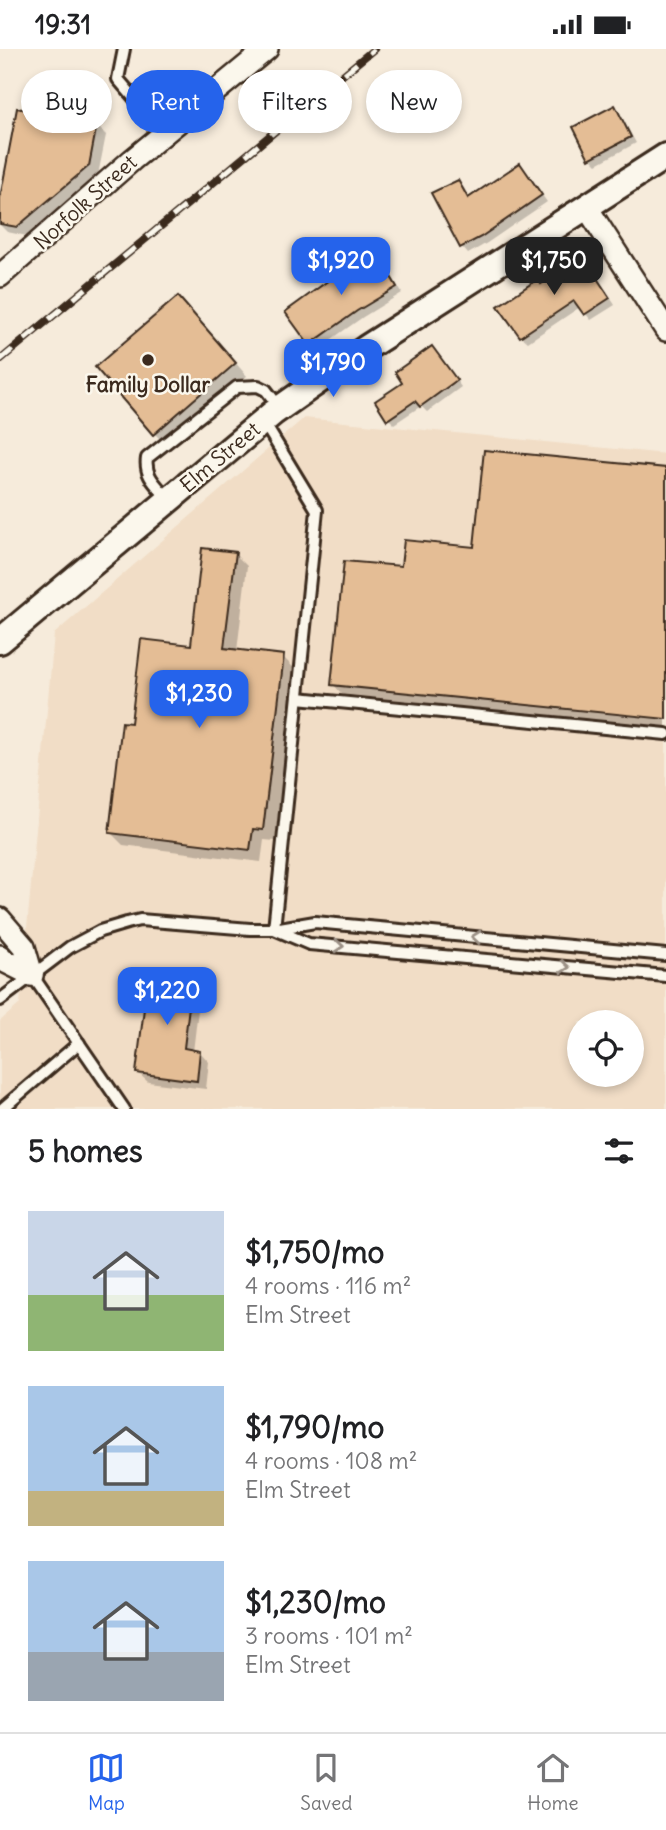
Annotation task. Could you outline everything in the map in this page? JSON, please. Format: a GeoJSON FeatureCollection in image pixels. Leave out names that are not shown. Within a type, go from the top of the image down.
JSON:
{"type":"FeatureCollection","features":[{"type":"Feature","properties":{"kind":"street","name":"Norfolk Street"},"geometry":{"type":"LineString","coordinates":[[0,276],[267,49]]}},
{"type":"Feature","properties":{"kind":"street","name":"Elm Street"},"geometry":{"type":"LineString","coordinates":[[0,641],[272,415],[366,348],[666,156]]}},
{"type":"Feature","properties":{"kind":"street"},"geometry":{"type":"LineString","coordinates":[[586,206],[666,330]]}},
{"type":"Feature","properties":{"kind":"street"},"geometry":{"type":"LineString","coordinates":[[0,919],[24,947],[32,975]]}},
{"type":"Feature","properties":{"kind":"street"},"geometry":{"type":"LineString","coordinates":[[0,955],[6,962],[32,975]]}},
{"type":"Feature","properties":{"kind":"lane"},"geometry":{"type":"LineString","coordinates":[[124,49],[118,79],[164,134]]}},
{"type":"Feature","properties":{"kind":"lane"},"geometry":{"type":"LineString","coordinates":[[169,500],[147,475],[147,458],[237,387],[258,386],[266,390],[272,415],[317,510],[274,929]]}},
{"type":"Feature","properties":{"kind":"lane"},"geometry":{"type":"LineString","coordinates":[[298,698],[666,734]]}},
{"type":"Feature","properties":{"kind":"lane"},"geometry":{"type":"LineString","coordinates":[[0,1000],[70,947],[100,931],[140,920],[250,929],[274,929],[315,922],[666,955]]}},
{"type":"Feature","properties":{"kind":"lane"},"geometry":{"type":"LineString","coordinates":[[274,929],[309,944],[666,976]]}},
{"type":"Feature","properties":{"kind":"lane"},"geometry":{"type":"LineString","coordinates":[[32,975],[124,1109]]}},
{"type":"Feature","properties":{"kind":"lane"},"geometry":{"type":"LineString","coordinates":[[2,1109],[79,1043]]}},
{"type":"Feature","properties":{"kind":"shaded area"},"geometry":{"type":"Polygon","coordinates":[[[304,418],[666,454],[666,1109],[0,1109],[0,1021],[20,1004],[54,634],[304,418]]]}},
{"type":"Feature","properties":{"kind":"building"},"geometry":{"type":"Polygon","coordinates":[[[615,105],[631,137],[589,159],[573,127],[615,105]]]}},
{"type":"Feature","properties":{"kind":"building"},"geometry":{"type":"Polygon","coordinates":[[[17,108],[21,109],[21,133],[95,133],[89,166],[17,227],[0,224],[0,198],[17,108]]]}},
{"type":"Feature","properties":{"kind":"building"},"geometry":{"type":"Polygon","coordinates":[[[520,163],[542,195],[481,237],[460,248],[431,193],[458,180],[468,198],[520,163]]]}},
{"type":"Feature","properties":{"kind":"building"},"geometry":{"type":"Polygon","coordinates":[[[375,250],[397,287],[309,345],[285,312],[336,275],[334,273],[375,250]]]}},
{"type":"Feature","properties":{"kind":"building"},"geometry":{"type":"Polygon","coordinates":[[[583,257],[610,298],[584,315],[574,301],[520,337],[498,306],[538,279],[541,284],[583,257]]]}},
{"type":"Feature","properties":{"kind":"building"},"geometry":{"type":"Polygon","coordinates":[[[178,296],[236,363],[153,435],[95,367],[178,296]]]}},
{"type":"Feature","properties":{"kind":"building"},"geometry":{"type":"Polygon","coordinates":[[[432,346],[457,380],[420,407],[415,401],[387,420],[375,401],[402,383],[395,372],[432,346]]]}},
{"type":"Feature","properties":{"kind":"building"},"geometry":{"type":"Polygon","coordinates":[[[484,450],[666,468],[666,719],[331,685],[344,561],[401,566],[404,540],[474,547],[484,450]]]}},
{"type":"Feature","properties":{"kind":"building"},"geometry":{"type":"Polygon","coordinates":[[[202,548],[236,552],[224,648],[284,655],[263,830],[253,829],[250,850],[109,833],[122,722],[131,723],[141,639],[191,645],[202,548]]]}},
{"type":"Feature","properties":{"kind":"building"},"geometry":{"type":"Polygon","coordinates":[[[149,968],[193,973],[184,1048],[200,1051],[197,1081],[136,1073],[149,968]]]}},
{"type":"Feature","properties":{"kind":"railway"},"geometry":{"type":"LineString","coordinates":[[0,360],[374,49]]}},
{"type":"Feature","properties":{"kind":"place","name":"Family Dollar"},"geometry":{"type":"Point","coordinates":[148,360]}}]}
